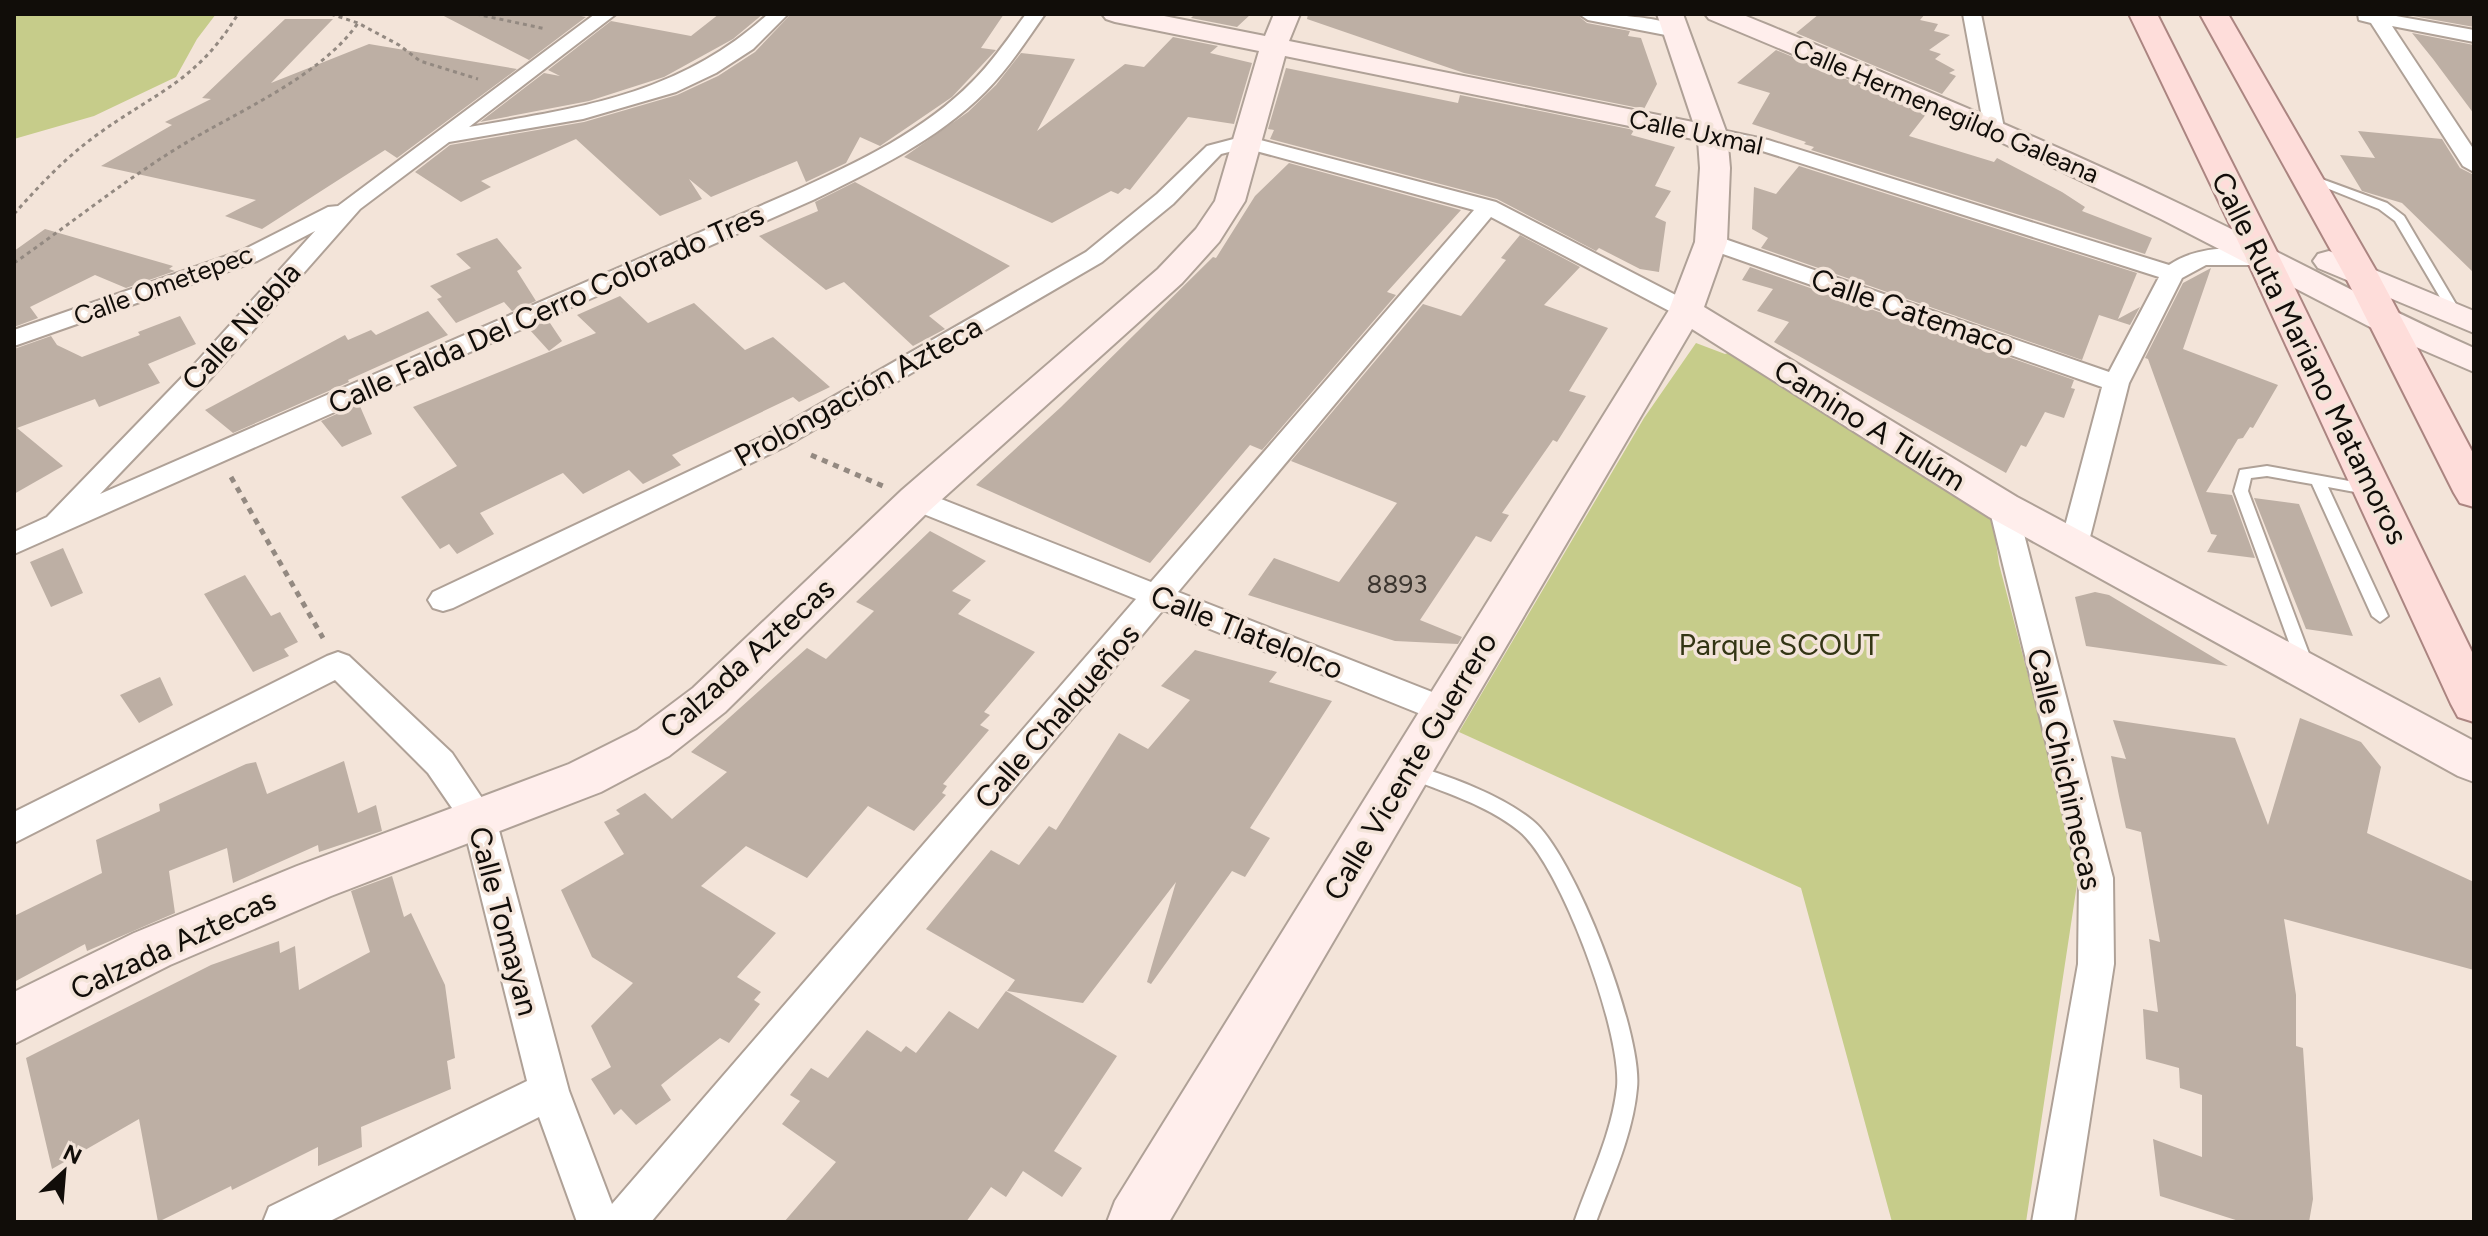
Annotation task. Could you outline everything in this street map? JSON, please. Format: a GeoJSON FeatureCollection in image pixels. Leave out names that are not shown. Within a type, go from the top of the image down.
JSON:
{"type":"FeatureCollection","features":[{"type":"Feature","properties":{"kind":"main road","name":"Calle Ruta Mariano Matamoros"},"geometry":{"type":"LineString","coordinates":[[2143,14],[2256,244],[2474,704]]}},
{"type":"Feature","properties":{"kind":"main road"},"geometry":{"type":"LineString","coordinates":[[2214,14],[2361,274],[2474,493]]}},
{"type":"Feature","properties":{"kind":"street","name":"Calle Niebla"},"geometry":{"type":"LineString","coordinates":[[49,529],[202,372],[352,204],[607,14]]}},
{"type":"Feature","properties":{"kind":"street"},"geometry":{"type":"LineString","coordinates":[[445,137],[611,108],[707,71],[769,25],[779,14]]}},
{"type":"Feature","properties":{"kind":"street","name":"Calle Falda Del Cerro Colorado Tres"},"geometry":{"type":"LineString","coordinates":[[14,544],[217,452],[791,202],[889,154],[941,120],[979,88],[1036,14]]}},
{"type":"Feature","properties":{"kind":"street","name":"Calle Uxmal"},"geometry":{"type":"LineString","coordinates":[[1115,14],[1761,144],[2172,274]]}},
{"type":"Feature","properties":{"kind":"street","name":"Calzada Aztecas"},"geometry":{"type":"LineString","coordinates":[[14,1019],[152,949],[314,881],[585,778],[653,743],[709,700],[916,500],[1170,276],[1208,235],[1230,201],[1274,46],[1287,14]]}},
{"type":"Feature","properties":{"kind":"street"},"geometry":{"type":"LineString","coordinates":[[1588,14],[1673,22]]}},
{"type":"Feature","properties":{"kind":"street","name":"Calle Hermenegildo Galeana"},"geometry":{"type":"LineString","coordinates":[[1718,14],[1994,128],[2172,212],[2256,244]]}},
{"type":"Feature","properties":{"kind":"street"},"geometry":{"type":"LineString","coordinates":[[1972,14],[1994,128]]}},
{"type":"Feature","properties":{"kind":"street"},"geometry":{"type":"LineString","coordinates":[[2357,14],[2474,36]]}},
{"type":"Feature","properties":{"kind":"street"},"geometry":{"type":"LineString","coordinates":[[2376,16],[2474,166]]}},
{"type":"Feature","properties":{"kind":"street","name":"Calle Vicente Guerrero"},"geometry":{"type":"LineString","coordinates":[[1136,1222],[1686,310],[1711,242],[1715,168],[1712,134],[1673,22]]}},
{"type":"Feature","properties":{"kind":"street","name":"Camino A Tulúm"},"geometry":{"type":"LineString","coordinates":[[1245,142],[1488,207],[1686,310],[2003,507],[2474,763]]}},
{"type":"Feature","properties":{"kind":"street","name":"Prolongación Azteca"},"geometry":{"type":"LineString","coordinates":[[443,600],[777,440],[1094,257],[1165,199],[1214,150],[1245,142]]}},
{"type":"Feature","properties":{"kind":"street","name":"Calle Ometepec"},"geometry":{"type":"LineString","coordinates":[[14,338],[249,256],[352,204]]}},
{"type":"Feature","properties":{"kind":"street","name":"Calle Chalqueños"},"geometry":{"type":"LineString","coordinates":[[624,1222],[1488,207]]}},
{"type":"Feature","properties":{"kind":"street","name":"Calle Catemaco"},"geometry":{"type":"LineString","coordinates":[[1711,242],[2116,383]]}},
{"type":"Feature","properties":{"kind":"street"},"geometry":{"type":"LineString","coordinates":[[2256,244],[2384,321],[2474,361]]}},
{"type":"Feature","properties":{"kind":"street"},"geometry":{"type":"LineString","coordinates":[[2074,545],[2116,383],[2172,274],[2186,263],[2256,244],[2361,274],[2465,319]]}},
{"type":"Feature","properties":{"kind":"street","name":"Calle Tlatelolco"},"geometry":{"type":"LineString","coordinates":[[916,500],[1444,710]]}},
{"type":"Feature","properties":{"kind":"street","name":"Calle Chichimecas"},"geometry":{"type":"LineString","coordinates":[[2003,507],[2096,878],[2096,964],[2053,1222]]}},
{"type":"Feature","properties":{"kind":"street"},"geometry":{"type":"LineString","coordinates":[[14,828],[338,664]]}},
{"type":"Feature","properties":{"kind":"street","name":"Calle Tomayan"},"geometry":{"type":"LineString","coordinates":[[338,664],[440,763],[479,819],[549,1091],[598,1222]]}},
{"type":"Feature","properties":{"kind":"street"},"geometry":{"type":"LineString","coordinates":[[284,1222],[549,1091]]}},
{"type":"Feature","properties":{"kind":"lane"},"geometry":{"type":"LineString","coordinates":[[2305,176],[2383,206],[2400,219],[2465,319]]}},
{"type":"Feature","properties":{"kind":"lane"},"geometry":{"type":"LineString","coordinates":[[2308,672],[2241,491],[2245,474],[2267,471],[2373,490]]}},
{"type":"Feature","properties":{"kind":"lane"},"geometry":{"type":"LineString","coordinates":[[2317,479],[2380,616]]}},
{"type":"Feature","properties":{"kind":"lane"},"geometry":{"type":"LineString","coordinates":[[1408,770],[1482,801],[1533,831],[1567,888],[1621,1026],[1628,1068],[1622,1116],[1586,1220]]}},
{"type":"Feature","properties":{"kind":"path"},"geometry":{"type":"LineString","coordinates":[[14,214],[51,171],[77,150],[107,128],[180,85],[220,46],[238,14]]}},
{"type":"Feature","properties":{"kind":"path"},"geometry":{"type":"LineString","coordinates":[[331,14],[358,23],[399,45],[420,61],[476,79],[515,85]]}},
{"type":"Feature","properties":{"kind":"path"},"geometry":{"type":"LineString","coordinates":[[476,14],[578,36]]}},
{"type":"Feature","properties":{"kind":"path"},"geometry":{"type":"LineString","coordinates":[[14,263],[179,147],[233,118],[309,69],[347,39],[358,23]]}},
{"type":"Feature","properties":{"kind":"path"},"geometry":{"type":"LineString","coordinates":[[777,440],[916,500]]}},
{"type":"Feature","properties":{"kind":"path"},"geometry":{"type":"LineString","coordinates":[[217,452],[338,664]]}},
{"type":"Feature","properties":{"kind":"green space"},"geometry":{"type":"Polygon","coordinates":[[[14,14],[216,14],[197,39],[176,77],[94,116],[14,139],[14,14]]]}},
{"type":"Feature","properties":{"kind":"green space","name":"Parque SCOUT"},"geometry":{"type":"Polygon","coordinates":[[[1696,343],[1725,354],[1731,352],[1992,514],[1999,564],[2079,871],[2026,1222],[1892,1222],[1801,888],[1459,732],[1644,418],[1696,343]]]}},
{"type":"Feature","properties":{"kind":"building"},"geometry":{"type":"Polygon","coordinates":[[[440,14],[571,14],[586,17],[529,60],[440,14]]]}},
{"type":"Feature","properties":{"kind":"building"},"geometry":{"type":"Polygon","coordinates":[[[719,14],[763,14],[733,39],[664,77],[589,101],[480,122],[544,73],[560,76],[548,70],[611,21],[691,36],[719,14]]]}},
{"type":"Feature","properties":{"kind":"building"},"geometry":{"type":"Polygon","coordinates":[[[791,14],[1004,14],[981,48],[996,50],[952,97],[880,146],[860,137],[846,163],[806,182],[797,161],[711,197],[689,179],[702,199],[660,216],[576,139],[481,181],[491,187],[461,202],[415,172],[450,145],[584,122],[677,95],[718,76],[755,52],[791,14]]]}},
{"type":"Feature","properties":{"kind":"building"},"geometry":{"type":"Polygon","coordinates":[[[1195,14],[1251,14],[1237,27],[1191,18],[1195,14]]]}},
{"type":"Feature","properties":{"kind":"building"},"geometry":{"type":"Polygon","coordinates":[[[1308,14],[1576,14],[1587,23],[1630,31],[1628,36],[1641,38],[1657,84],[1644,109],[1464,73],[1307,19],[1308,14]]]}},
{"type":"Feature","properties":{"kind":"building"},"geometry":{"type":"Polygon","coordinates":[[[1819,14],[1925,14],[1920,20],[1938,24],[1934,31],[1950,35],[1929,50],[1941,54],[1935,59],[1955,70],[1949,73],[1956,76],[1942,94],[1796,33],[1819,14]]]}},
{"type":"Feature","properties":{"kind":"building"},"geometry":{"type":"Polygon","coordinates":[[[2402,14],[2474,14],[2474,27],[2402,14]]]}},
{"type":"Feature","properties":{"kind":"building"},"geometry":{"type":"Polygon","coordinates":[[[285,19],[333,19],[271,83],[369,44],[517,69],[397,158],[385,150],[262,229],[225,216],[256,200],[101,166],[172,125],[165,122],[211,99],[202,98],[285,19]]]}},
{"type":"Feature","properties":{"kind":"building"},"geometry":{"type":"Polygon","coordinates":[[[2412,33],[2474,45],[2474,114],[2433,59],[2412,33]]]}},
{"type":"Feature","properties":{"kind":"building"},"geometry":{"type":"Polygon","coordinates":[[[1173,37],[1218,46],[1210,53],[1252,63],[1234,124],[1188,117],[1130,190],[1125,188],[1118,194],[1111,191],[1052,223],[904,157],[968,112],[996,85],[1021,53],[1075,59],[1037,131],[1125,64],[1144,67],[1173,37]]]}},
{"type":"Feature","properties":{"kind":"building"},"geometry":{"type":"Polygon","coordinates":[[[1776,50],[1927,113],[1909,136],[1994,162],[1997,158],[2062,192],[2085,207],[2082,211],[2152,238],[2145,254],[1811,150],[1814,147],[1804,144],[1806,142],[1752,124],[1770,93],[1737,83],[1776,50]]]}},
{"type":"Feature","properties":{"kind":"building"},"geometry":{"type":"Polygon","coordinates":[[[1286,68],[1458,103],[1460,95],[1634,130],[1631,135],[1675,147],[1655,186],[1671,191],[1655,217],[1666,222],[1659,272],[1640,269],[1599,248],[1596,251],[1497,199],[1270,139],[1274,130],[1268,129],[1286,68]]]}},
{"type":"Feature","properties":{"kind":"building"},"geometry":{"type":"Polygon","coordinates":[[[2358,131],[2442,139],[2460,168],[2474,175],[2474,273],[2402,203],[2362,191],[2340,155],[2375,158],[2358,131]]]}},
{"type":"Feature","properties":{"kind":"building"},"geometry":{"type":"Polygon","coordinates":[[[1289,163],[1461,210],[1387,292],[1396,295],[1262,450],[1250,445],[1150,563],[976,485],[1061,407],[1213,257],[1216,258],[1255,196],[1289,163]]]}},
{"type":"Feature","properties":{"kind":"building"},"geometry":{"type":"Polygon","coordinates":[[[1799,166],[2137,273],[2118,319],[2140,307],[2130,325],[2099,315],[2082,360],[1761,248],[1768,238],[1752,229],[1754,187],[1776,194],[1799,166]]]}},
{"type":"Feature","properties":{"kind":"building"},"geometry":{"type":"Polygon","coordinates":[[[855,182],[1010,266],[929,316],[945,329],[913,346],[844,282],[826,290],[759,236],[818,211],[815,202],[855,182]]]}},
{"type":"Feature","properties":{"kind":"building"},"geometry":{"type":"Polygon","coordinates":[[[45,229],[173,266],[169,269],[175,271],[126,288],[95,275],[30,307],[38,318],[14,327],[14,251],[45,229]]]}},
{"type":"Feature","properties":{"kind":"building"},"geometry":{"type":"Polygon","coordinates":[[[1520,235],[1580,267],[1544,305],[1608,328],[1569,391],[1586,396],[1557,442],[1553,440],[1502,513],[1509,515],[1491,542],[1476,536],[1420,620],[1462,637],[1458,644],[1395,641],[1248,595],[1274,558],[1339,582],[1397,503],[1291,461],[1423,304],[1461,316],[1506,260],[1501,258],[1520,235]]]}},
{"type":"Feature","properties":{"kind":"building"},"geometry":{"type":"Polygon","coordinates":[[[497,238],[522,268],[517,271],[536,301],[512,311],[504,302],[456,323],[437,299],[442,297],[430,286],[471,268],[456,254],[497,238]]]}},
{"type":"Feature","properties":{"kind":"building"},"geometry":{"type":"Polygon","coordinates":[[[1750,267],[2074,380],[2071,388],[2075,389],[2064,418],[2045,412],[2026,447],[2021,445],[2006,473],[1774,342],[1789,322],[1757,311],[1773,289],[1742,280],[1750,267]]]}},
{"type":"Feature","properties":{"kind":"building"},"geometry":{"type":"Polygon","coordinates":[[[2211,268],[2183,349],[2278,385],[2253,428],[2250,427],[2243,438],[2238,439],[2206,492],[2232,495],[2255,558],[2207,552],[2217,535],[2211,534],[2148,359],[2145,358],[2183,283],[2211,268]]]}},
{"type":"Feature","properties":{"kind":"building"},"geometry":{"type":"Polygon","coordinates":[[[620,296],[648,323],[694,303],[745,350],[773,337],[830,387],[799,402],[793,397],[672,455],[681,465],[643,484],[629,470],[583,494],[563,473],[480,513],[494,534],[457,554],[449,544],[440,549],[401,497],[457,466],[413,407],[596,333],[577,315],[620,296]]]}},
{"type":"Feature","properties":{"kind":"building"},"geometry":{"type":"Polygon","coordinates":[[[428,311],[448,335],[349,382],[233,433],[205,410],[345,335],[348,340],[371,330],[376,335],[428,311]]]}},
{"type":"Feature","properties":{"kind":"building"},"geometry":{"type":"Polygon","coordinates":[[[180,316],[196,344],[148,364],[160,383],[99,407],[95,399],[17,428],[63,466],[14,494],[14,349],[51,336],[57,345],[82,357],[180,316]]]}},
{"type":"Feature","properties":{"kind":"building"},"geometry":{"type":"Polygon","coordinates":[[[548,320],[562,341],[549,351],[529,329],[548,320]]]}},
{"type":"Feature","properties":{"kind":"building"},"geometry":{"type":"Polygon","coordinates":[[[359,404],[372,434],[342,447],[321,421],[359,404]]]}},
{"type":"Feature","properties":{"kind":"building"},"geometry":{"type":"Polygon","coordinates":[[[2254,498],[2299,504],[2353,636],[2306,629],[2254,498]]]}},
{"type":"Feature","properties":{"kind":"building"},"geometry":{"type":"Polygon","coordinates":[[[930,531],[986,561],[952,591],[971,600],[958,614],[1035,652],[984,712],[990,715],[980,725],[989,730],[943,784],[947,786],[942,793],[946,795],[914,831],[868,806],[807,878],[746,846],[701,886],[776,933],[737,977],[761,992],[754,1000],[760,1004],[729,1043],[720,1038],[661,1085],[671,1100],[636,1125],[621,1109],[614,1115],[591,1079],[611,1067],[591,1026],[633,983],[592,957],[561,890],[624,854],[604,822],[620,814],[616,810],[645,793],[672,819],[727,772],[691,752],[807,648],[826,659],[874,611],[856,602],[930,531]]]}},
{"type":"Feature","properties":{"kind":"building"},"geometry":{"type":"Polygon","coordinates":[[[63,548],[83,593],[51,607],[30,562],[63,548]]]}},
{"type":"Feature","properties":{"kind":"building"},"geometry":{"type":"Polygon","coordinates":[[[245,575],[271,616],[280,612],[298,642],[284,649],[289,656],[253,672],[204,594],[245,575]]]}},
{"type":"Feature","properties":{"kind":"building"},"geometry":{"type":"Polygon","coordinates":[[[2095,592],[2109,595],[2228,666],[2086,646],[2075,597],[2095,592]]]}},
{"type":"Feature","properties":{"kind":"building"},"geometry":{"type":"Polygon","coordinates":[[[1195,650],[1277,672],[1269,682],[1332,701],[1250,828],[1270,838],[1245,877],[1232,871],[1151,984],[1147,982],[1176,882],[1083,1003],[1007,991],[1015,980],[926,929],[991,850],[1019,865],[1049,826],[1056,830],[1119,733],[1148,749],[1190,700],[1161,686],[1195,650]]]}},
{"type":"Feature","properties":{"kind":"building"},"geometry":{"type":"Polygon","coordinates":[[[160,677],[173,705],[139,723],[120,695],[160,677]]]}},
{"type":"Feature","properties":{"kind":"building"},"geometry":{"type":"Polygon","coordinates":[[[2300,718],[2361,742],[2381,767],[2367,833],[2474,882],[2474,970],[2284,919],[2296,995],[2296,1046],[2303,1048],[2313,1199],[2309,1222],[2242,1222],[2160,1196],[2153,1139],[2202,1157],[2202,1095],[2180,1088],[2179,1068],[2146,1059],[2143,1009],[2158,1012],[2149,939],[2160,942],[2141,832],[2126,828],[2119,796],[2111,756],[2126,759],[2113,720],[2235,738],[2268,825],[2300,718]]]}},
{"type":"Feature","properties":{"kind":"building"},"geometry":{"type":"Polygon","coordinates":[[[344,761],[358,813],[376,805],[382,831],[319,852],[318,845],[233,883],[227,848],[169,871],[175,913],[87,951],[85,944],[14,982],[14,916],[102,873],[96,840],[160,811],[159,804],[246,764],[256,762],[267,794],[344,761]]]}},
{"type":"Feature","properties":{"kind":"building"},"geometry":{"type":"Polygon","coordinates":[[[392,876],[404,917],[411,913],[445,985],[455,1058],[447,1061],[451,1089],[361,1127],[362,1147],[318,1166],[318,1147],[232,1190],[231,1186],[158,1222],[139,1119],[52,1169],[26,1058],[211,965],[279,941],[280,953],[295,946],[299,990],[370,952],[351,891],[392,876]]]}},
{"type":"Feature","properties":{"kind":"building"},"geometry":{"type":"Polygon","coordinates":[[[1006,991],[1117,1056],[1054,1151],[1082,1168],[1062,1197],[1023,1171],[1006,1197],[991,1187],[966,1222],[784,1222],[836,1162],[782,1124],[800,1101],[790,1095],[811,1068],[828,1078],[867,1030],[901,1052],[906,1046],[916,1053],[949,1011],[978,1029],[1006,991]]]}}]}
